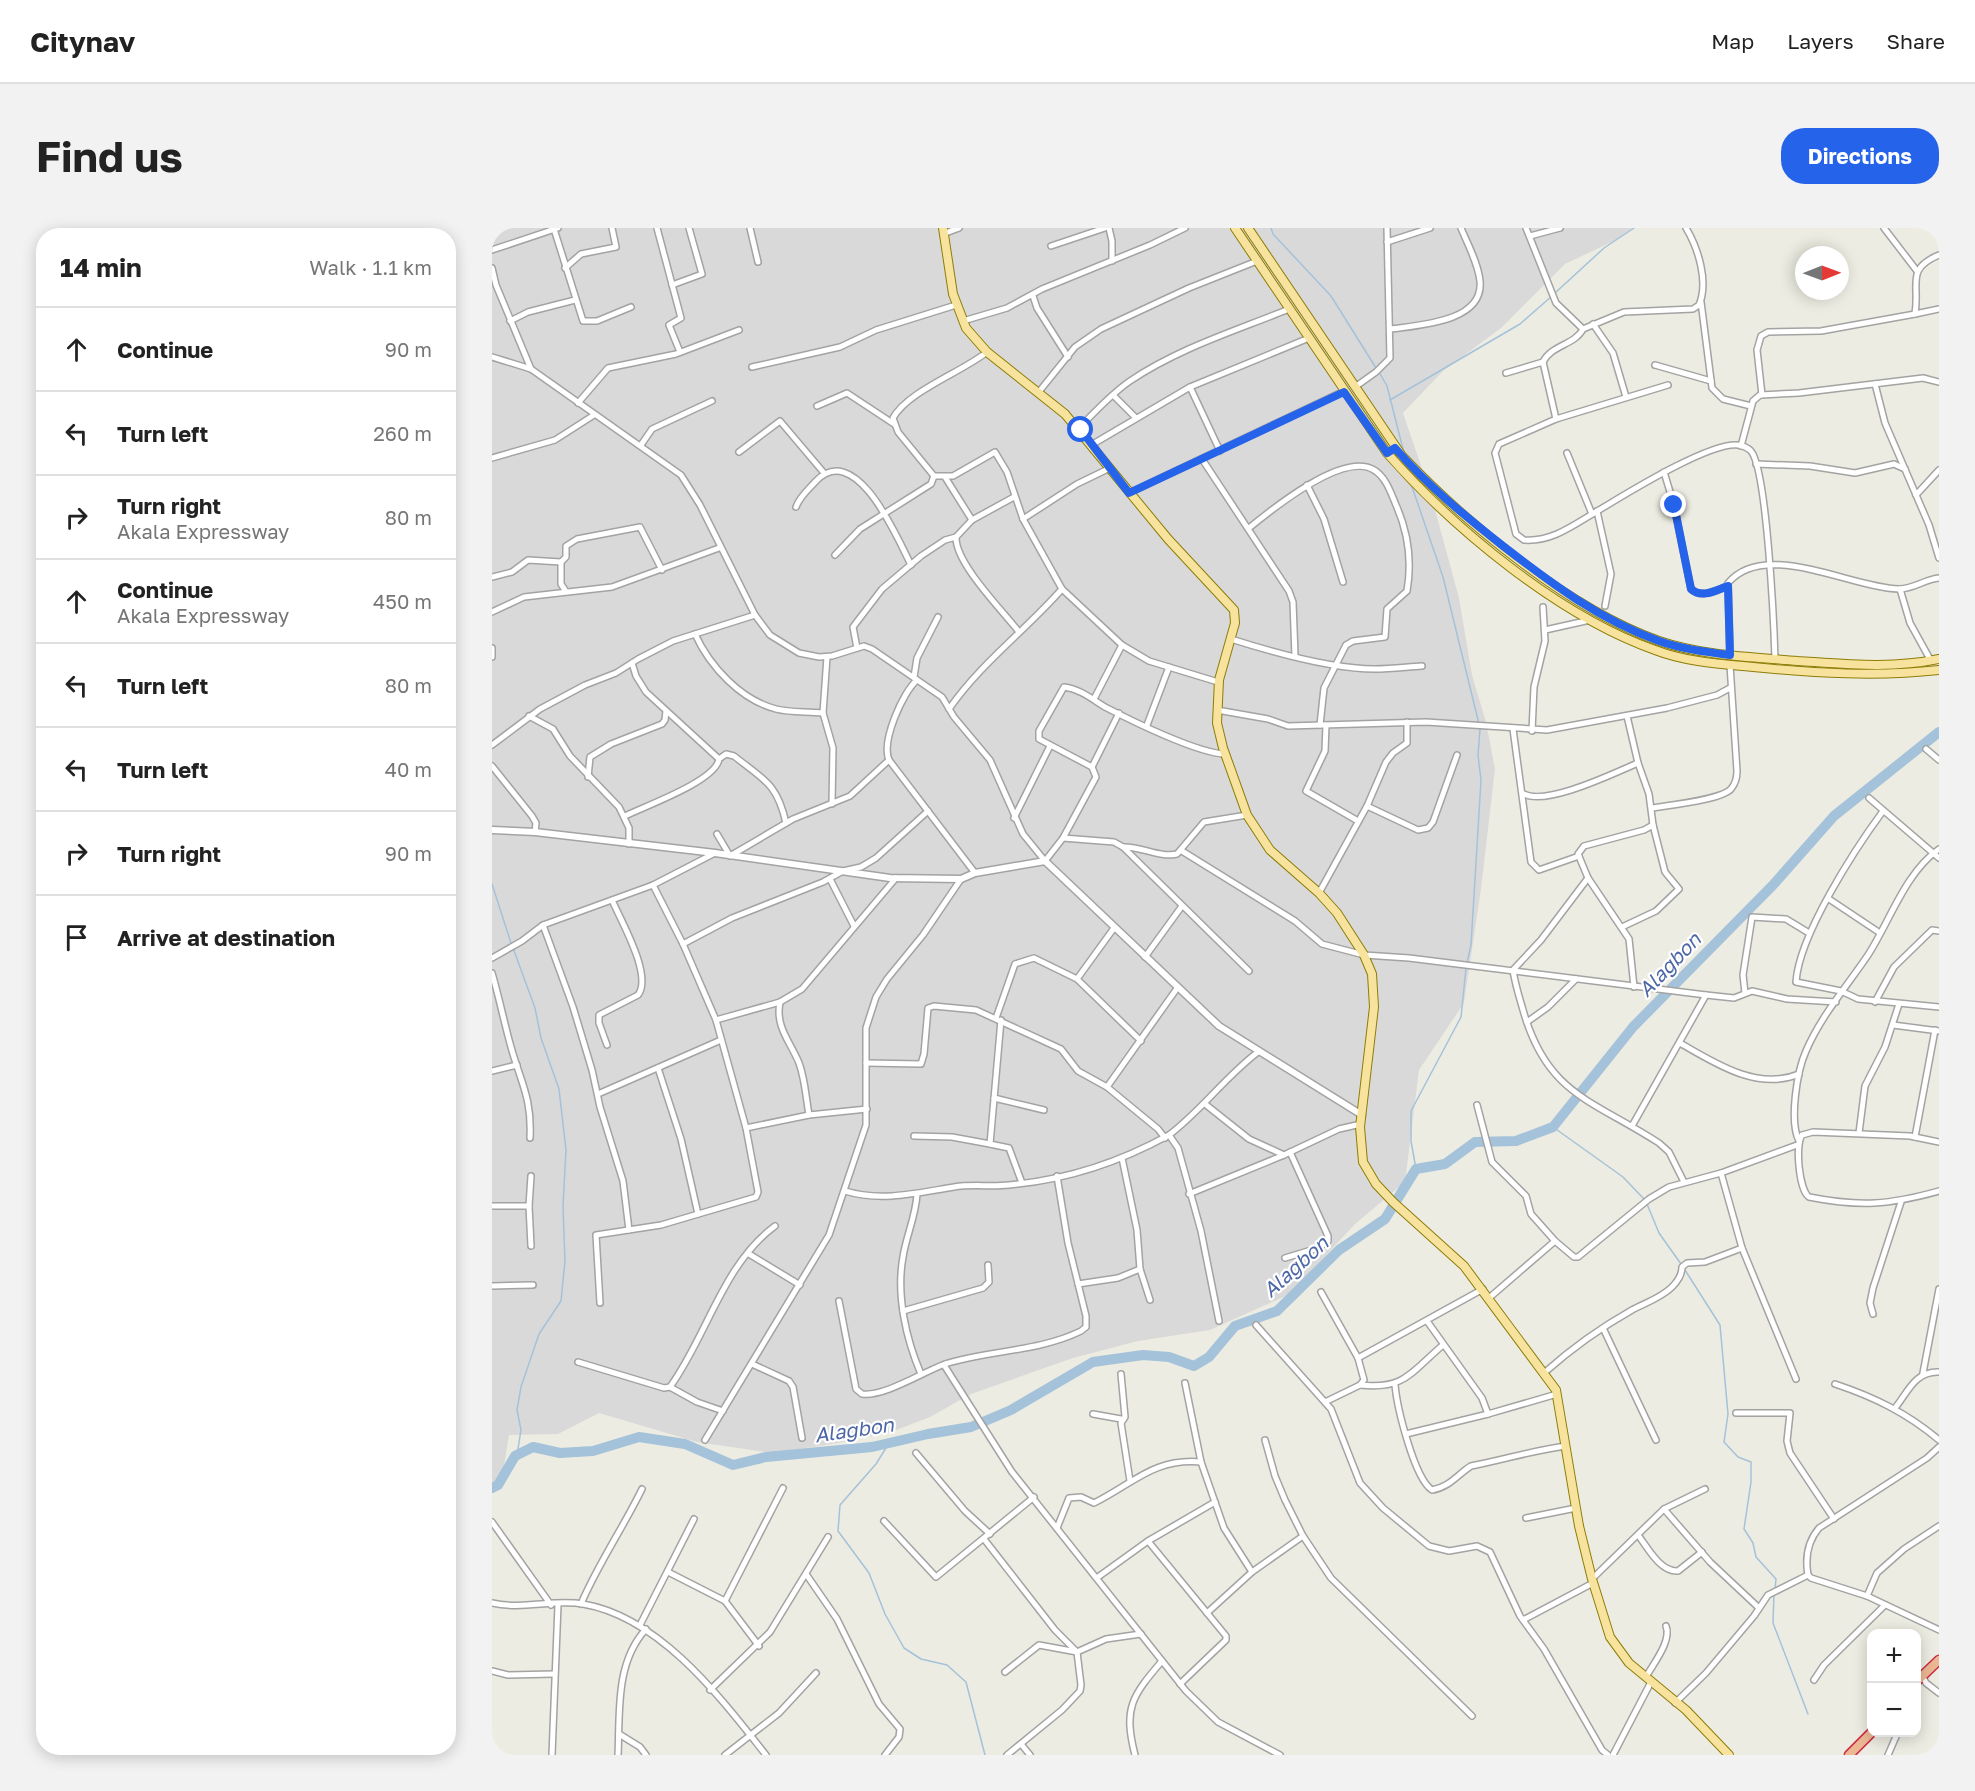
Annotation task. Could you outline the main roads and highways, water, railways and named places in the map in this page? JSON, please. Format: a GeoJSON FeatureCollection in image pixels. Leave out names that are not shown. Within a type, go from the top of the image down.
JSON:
{"type":"FeatureCollection","features":[{"type":"Feature","properties":{"kind":"highway"},"geometry":{"type":"LineString","coordinates":[[1921,1676],[1939,1660]]}},
{"type":"Feature","properties":{"kind":"highway"},"geometry":{"type":"LineString","coordinates":[[1848,1755],[1867,1737]]}},
{"type":"Feature","properties":{"kind":"main road"},"geometry":{"type":"LineString","coordinates":[[1235,228],[1344,392],[1387,453],[1415,485],[1530,580],[1592,620],[1655,650],[1689,660],[1841,674],[1899,675],[1939,670]]}},
{"type":"Feature","properties":{"kind":"main road"},"geometry":{"type":"LineString","coordinates":[[1248,228],[1402,456],[1427,483],[1476,524],[1554,585],[1603,616],[1659,641],[1692,650],[1842,664],[1899,664],[1935,660]]}},
{"type":"Feature","properties":{"kind":"main road"},"geometry":{"type":"LineString","coordinates":[[943,231],[956,305],[963,321],[987,352],[1065,414],[1079,428],[1129,493],[1230,603],[1236,615],[1218,682],[1217,723],[1225,754],[1247,815],[1270,850],[1320,893],[1337,913],[1364,955],[1372,974],[1374,1007],[1361,1119],[1363,1162],[1376,1184],[1393,1202],[1464,1266],[1483,1289],[1557,1394],[1576,1508],[1592,1581],[1615,1647],[1676,1704],[1686,1710],[1726,1754]]}},
{"type":"Feature","properties":{"kind":"main road"},"geometry":{"type":"LineString","coordinates":[[1297,321],[1306,315]]}},
{"type":"Feature","properties":{"kind":"main road"},"geometry":{"type":"LineString","coordinates":[[1387,453],[1395,448]]}},
{"type":"Feature","properties":{"kind":"waterway"},"geometry":{"type":"LineString","coordinates":[[1271,228],[1273,234],[1331,296],[1376,368]]}},
{"type":"Feature","properties":{"kind":"waterway"},"geometry":{"type":"LineString","coordinates":[[1555,293],[1604,248],[1634,228]]}},
{"type":"Feature","properties":{"kind":"waterway"},"geometry":{"type":"LineString","coordinates":[[1390,400],[1520,324],[1552,296]]}},
{"type":"Feature","properties":{"kind":"waterway"},"geometry":{"type":"LineString","coordinates":[[1379,372],[1387,386],[1404,453]]}},
{"type":"Feature","properties":{"kind":"waterway"},"geometry":{"type":"LineString","coordinates":[[1411,484],[1443,577],[1479,724]]}},
{"type":"Feature","properties":{"kind":"waterway"},"geometry":{"type":"LineString","coordinates":[[1467,963],[1471,945],[1481,780],[1478,755],[1480,729]]}},
{"type":"Feature","properties":{"kind":"waterway","name":"Alagbon"},"geometry":{"type":"LineString","coordinates":[[492,1488],[498,1485],[515,1456],[533,1447],[560,1453],[593,1451],[639,1437],[685,1444],[733,1465],[766,1457],[872,1447],[971,1427],[1011,1410],[1093,1362],[1143,1355],[1169,1357],[1194,1366],[1209,1357],[1235,1326],[1277,1311],[1339,1250],[1385,1219],[1416,1169],[1445,1164],[1475,1142],[1516,1141],[1553,1127],[1633,1027],[1773,885],[1834,816],[1939,732]]}},
{"type":"Feature","properties":{"kind":"waterway"},"geometry":{"type":"LineString","coordinates":[[492,884],[511,943]]}},
{"type":"Feature","properties":{"kind":"waterway"},"geometry":{"type":"LineString","coordinates":[[513,948],[535,1008],[541,1038],[559,1089],[566,1150],[563,1206],[565,1261],[561,1301],[539,1334],[521,1387],[517,1410],[521,1430],[517,1455]]}},
{"type":"Feature","properties":{"kind":"waterway"},"geometry":{"type":"LineString","coordinates":[[1416,1169],[1411,1141],[1411,1111],[1461,1017],[1466,968]]}},
{"type":"Feature","properties":{"kind":"waterway"},"geometry":{"type":"LineString","coordinates":[[1553,1127],[1623,1177],[1644,1199]]}},
{"type":"Feature","properties":{"kind":"waterway"},"geometry":{"type":"LineString","coordinates":[[1647,1204],[1659,1233],[1681,1264]]}},
{"type":"Feature","properties":{"kind":"waterway"},"geometry":{"type":"LineString","coordinates":[[1685,1270],[1720,1325],[1728,1414],[1724,1442],[1738,1457],[1751,1462],[1751,1482],[1744,1529],[1753,1543],[1756,1557],[1776,1579],[1775,1589]]}},
{"type":"Feature","properties":{"kind":"waterway"},"geometry":{"type":"LineString","coordinates":[[889,1443],[876,1464],[840,1505],[838,1531],[869,1573],[885,1614],[904,1648],[921,1659],[947,1665],[966,1682],[985,1755]]}},
{"type":"Feature","properties":{"kind":"waterway"},"geometry":{"type":"LineString","coordinates":[[1774,1593],[1773,1623],[1808,1714]]}}]}
